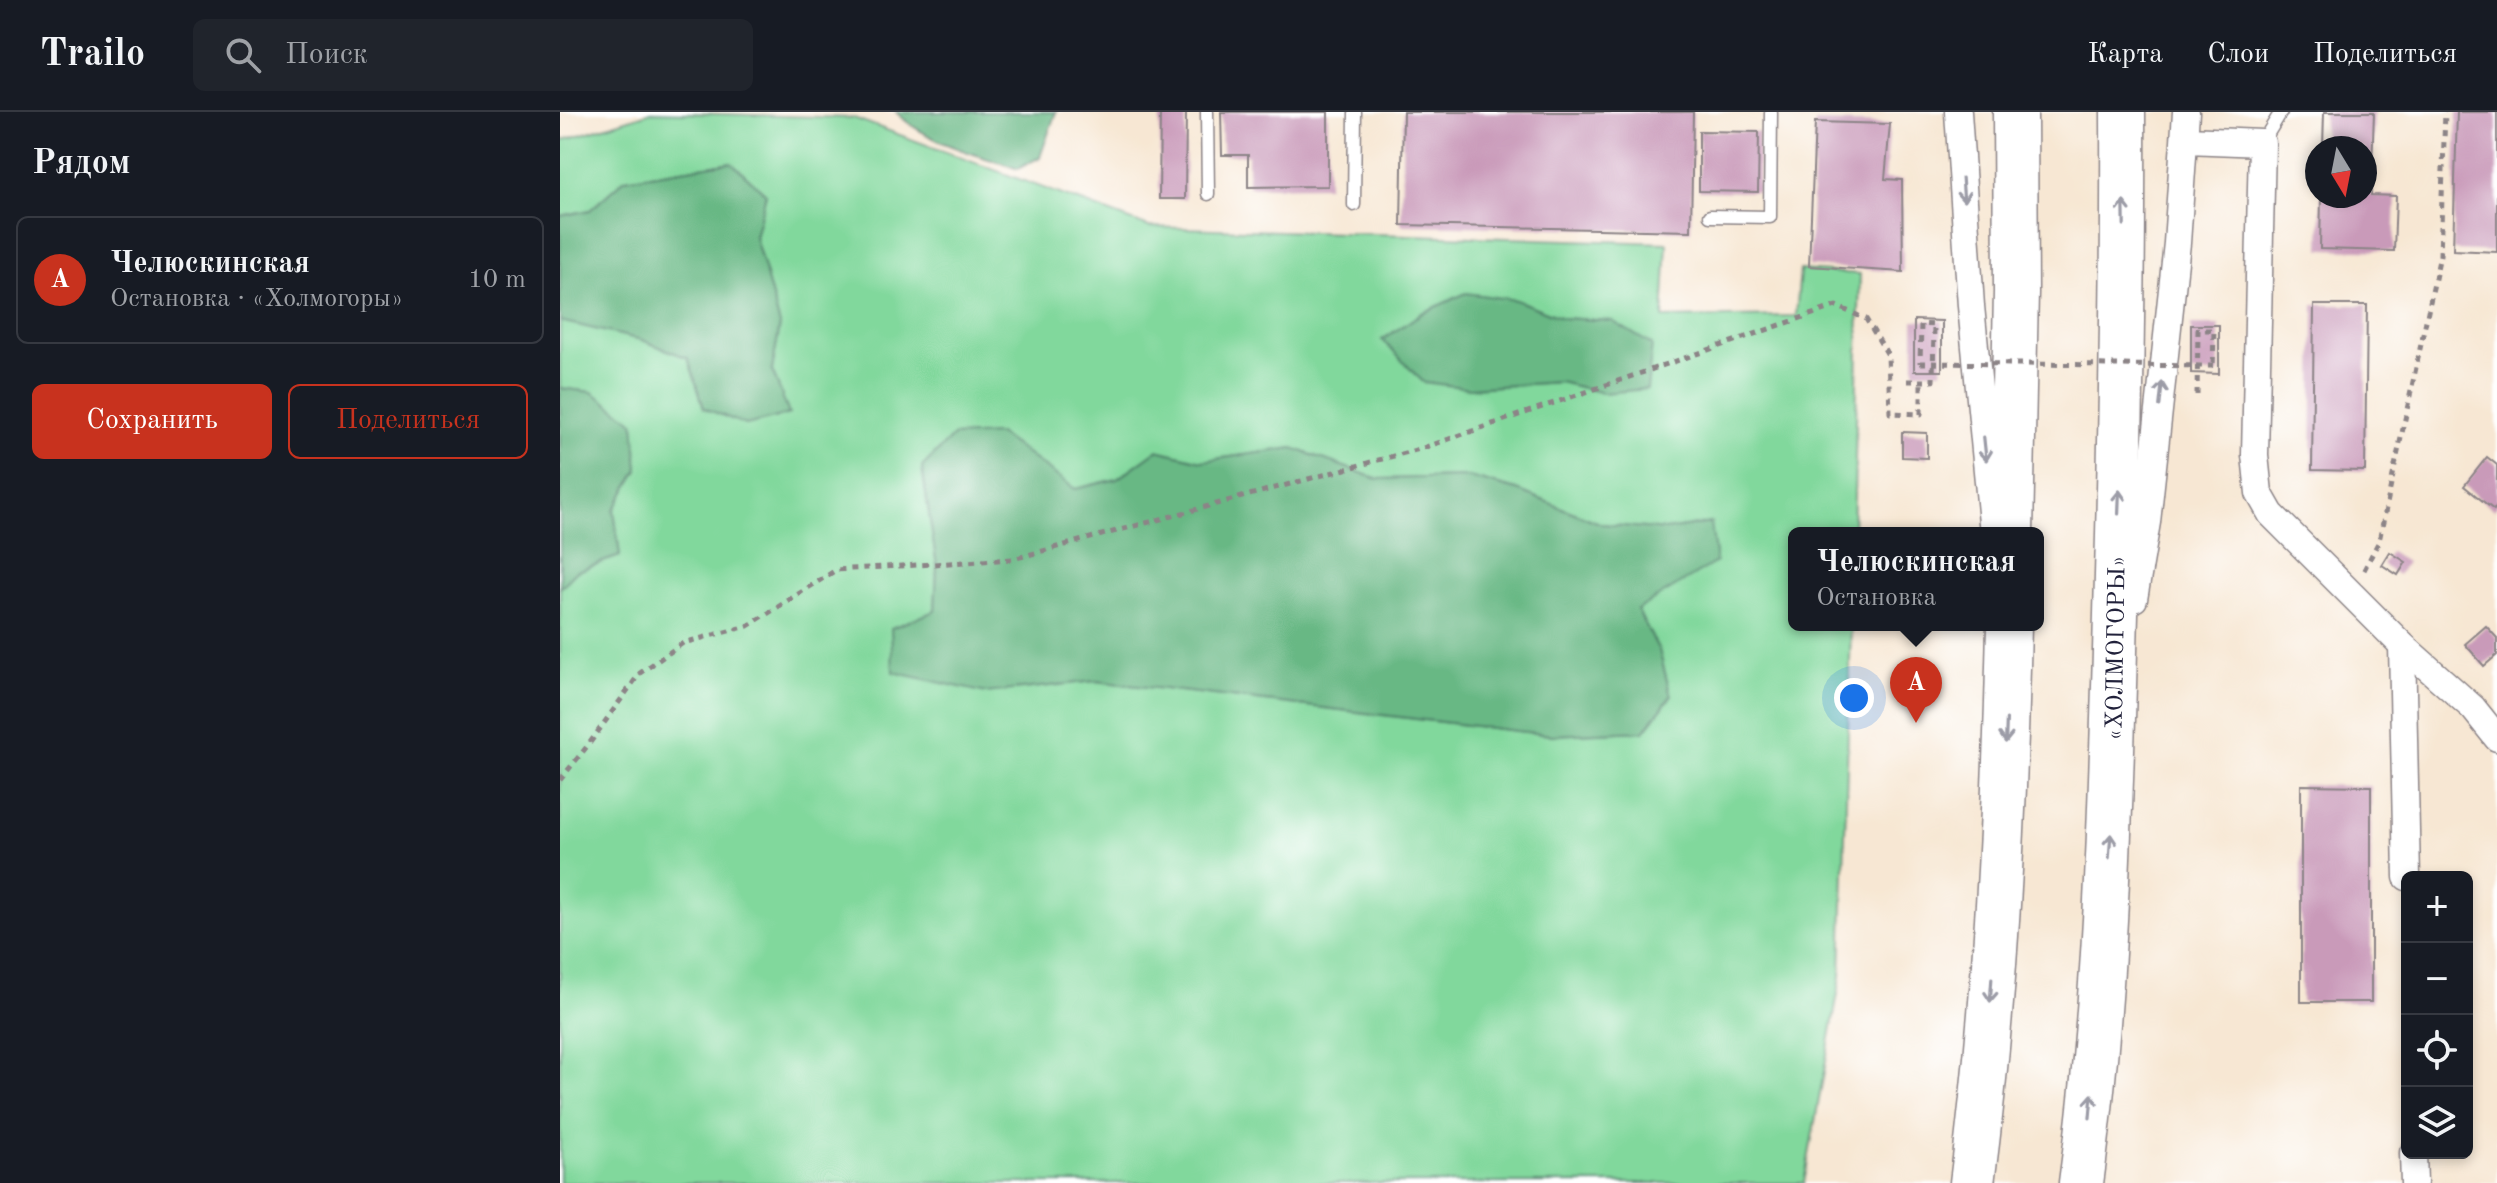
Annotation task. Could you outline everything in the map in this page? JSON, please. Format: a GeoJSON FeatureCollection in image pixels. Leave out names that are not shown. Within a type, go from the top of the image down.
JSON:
{"type":"FeatureCollection","features":[{"type":"Feature","properties":{"kind":"highway"},"geometry":{"type":"LineString","coordinates":[[2011,527],[2016,292],[2015,112]]}},
{"type":"Feature","properties":{"kind":"highway","name":"«ХОЛМОГОРЫ»"},"geometry":{"type":"LineString","coordinates":[[2081,1183],[2091,1109],[2110,851],[2125,291],[2123,112]]}},
{"type":"Feature","properties":{"kind":"highway"},"geometry":{"type":"LineString","coordinates":[[1972,1183],[1985,1066],[2002,830],[2009,631]]}},
{"type":"Feature","properties":{"kind":"street"},"geometry":{"type":"LineString","coordinates":[[1958,112],[1971,306],[1992,527]]}},
{"type":"Feature","properties":{"kind":"street"},"geometry":{"type":"LineString","coordinates":[[2113,721],[2147,522],[2177,243],[2186,112]]}},
{"type":"Feature","properties":{"kind":"street"},"geometry":{"type":"LineString","coordinates":[[2186,140],[2262,143],[2255,455],[2259,493],[2271,514],[2402,645],[2473,708],[2497,738]]}},
{"type":"Feature","properties":{"kind":"street"},"geometry":{"type":"LineString","coordinates":[[2003,631],[2008,686]]}},
{"type":"Feature","properties":{"kind":"street"},"geometry":{"type":"LineString","coordinates":[[2402,645],[2407,871]]}},
{"type":"Feature","properties":{"kind":"street"},"geometry":{"type":"LineString","coordinates":[[2413,1159],[2414,1183]]}},
{"type":"Feature","properties":{"kind":"lane"},"geometry":{"type":"LineString","coordinates":[[1207,112],[1208,194]]}},
{"type":"Feature","properties":{"kind":"lane"},"geometry":{"type":"LineString","coordinates":[[1354,205],[1355,112]]}},
{"type":"Feature","properties":{"kind":"lane"},"geometry":{"type":"LineString","coordinates":[[1710,216],[1770,217],[1771,112]]}},
{"type":"Feature","properties":{"kind":"lane"},"geometry":{"type":"LineString","coordinates":[[2262,143],[2281,112]]}},
{"type":"Feature","properties":{"kind":"path"},"geometry":{"type":"LineString","coordinates":[[2352,592],[2379,541],[2440,255],[2445,112]]}},
{"type":"Feature","properties":{"kind":"path"},"geometry":{"type":"LineString","coordinates":[[560,780],[640,673],[683,643],[748,626],[836,570],[1013,559],[1423,448],[1836,306],[1866,319],[1888,355],[1890,413],[1921,414],[1921,381]]}},
{"type":"Feature","properties":{"kind":"path"},"geometry":{"type":"LineString","coordinates":[[1907,381],[1933,381],[1934,325],[1921,324],[1920,363],[2213,366],[2214,330],[2198,330],[2197,395]]}},
{"type":"Feature","properties":{"kind":"green space"},"geometry":{"type":"Polygon","coordinates":[[[651,112],[854,118],[1149,227],[1667,243],[1663,318],[1796,316],[1800,270],[1860,274],[1853,527],[1788,527],[1788,631],[1851,631],[1841,976],[1804,1183],[560,1183],[560,588],[577,571],[620,556],[614,509],[638,470],[592,392],[560,388],[560,321],[642,340],[689,358],[704,408],[746,425],[789,414],[772,370],[780,325],[755,237],[766,194],[731,162],[625,179],[590,210],[560,216],[560,141],[651,112]],[[1516,300],[1422,313],[1383,341],[1470,388],[1560,382],[1604,393],[1612,321],[1562,318],[1516,300]],[[999,434],[953,436],[922,468],[937,566],[935,611],[892,628],[986,692],[1096,681],[1551,735],[1644,731],[1671,696],[1659,650],[1637,610],[1711,523],[1666,530],[1602,524],[1517,490],[1469,477],[1377,479],[1293,448],[1202,461],[1157,450],[1117,479],[1075,489],[999,434]]]}},
{"type":"Feature","properties":{"kind":"green space"},"geometry":{"type":"Polygon","coordinates":[[[896,112],[1056,112],[1040,157],[1018,169],[937,140],[896,112]]]}},
{"type":"Feature","properties":{"kind":"green space"},"geometry":{"type":"Polygon","coordinates":[[[731,162],[766,194],[755,237],[780,325],[772,370],[789,414],[746,425],[704,408],[688,358],[642,340],[560,321],[560,216],[590,210],[625,179],[731,162]]]}},
{"type":"Feature","properties":{"kind":"green space"},"geometry":{"type":"Polygon","coordinates":[[[1466,293],[1516,300],[1562,318],[1612,321],[1652,345],[1647,389],[1603,393],[1560,382],[1470,388],[1423,382],[1382,340],[1422,313],[1466,293]]]}},
{"type":"Feature","properties":{"kind":"green space"},"geometry":{"type":"Polygon","coordinates":[[[560,388],[592,392],[634,422],[638,470],[614,510],[620,556],[577,571],[560,588],[560,388]]]}},
{"type":"Feature","properties":{"kind":"green space"},"geometry":{"type":"Polygon","coordinates":[[[999,434],[1075,489],[1117,479],[1157,450],[1202,461],[1293,448],[1377,479],[1469,477],[1517,490],[1602,524],[1666,530],[1711,523],[1716,562],[1637,610],[1659,650],[1671,696],[1644,731],[1551,735],[1096,681],[986,693],[893,672],[891,628],[935,611],[937,566],[922,467],[953,436],[999,434]]]}},
{"type":"Feature","properties":{"kind":"building"},"geometry":{"type":"Polygon","coordinates":[[[1160,112],[1186,112],[1185,199],[1159,199],[1160,112]]]}},
{"type":"Feature","properties":{"kind":"building"},"geometry":{"type":"Polygon","coordinates":[[[1221,112],[1328,112],[1328,186],[1248,187],[1248,155],[1222,155],[1221,112]]]}},
{"type":"Feature","properties":{"kind":"building"},"geometry":{"type":"Polygon","coordinates":[[[1403,112],[1693,112],[1691,231],[1401,225],[1403,112]]]}},
{"type":"Feature","properties":{"kind":"building"},"geometry":{"type":"Polygon","coordinates":[[[2324,112],[2374,112],[2373,136],[2323,136],[2324,112]]]}},
{"type":"Feature","properties":{"kind":"building"},"geometry":{"type":"Polygon","coordinates":[[[2457,112],[2497,112],[2497,252],[2453,250],[2457,112]]]}},
{"type":"Feature","properties":{"kind":"building"},"geometry":{"type":"Polygon","coordinates":[[[1815,122],[1890,124],[1885,179],[1902,180],[1903,272],[1809,266],[1815,122]]]}},
{"type":"Feature","properties":{"kind":"building"},"geometry":{"type":"Polygon","coordinates":[[[1699,131],[1759,132],[1758,192],[1699,191],[1699,131]]]}},
{"type":"Feature","properties":{"kind":"building"},"geometry":{"type":"Polygon","coordinates":[[[2377,195],[2396,196],[2394,251],[2320,249],[2321,208],[2377,208],[2377,195]]]}},
{"type":"Feature","properties":{"kind":"building"},"geometry":{"type":"Polygon","coordinates":[[[2314,305],[2367,305],[2365,471],[2312,470],[2314,305]]]}},
{"type":"Feature","properties":{"kind":"building"},"geometry":{"type":"Polygon","coordinates":[[[1914,320],[1942,321],[1942,371],[1914,371],[1914,320]]]}},
{"type":"Feature","properties":{"kind":"building"},"geometry":{"type":"Polygon","coordinates":[[[2191,325],[2219,325],[2219,374],[2191,373],[2191,325]]]}},
{"type":"Feature","properties":{"kind":"building"},"geometry":{"type":"Polygon","coordinates":[[[1902,432],[1927,433],[1927,458],[1902,457],[1902,432]]]}},
{"type":"Feature","properties":{"kind":"building"},"geometry":{"type":"Polygon","coordinates":[[[2487,457],[2497,465],[2497,506],[2494,510],[2464,486],[2487,457]]]}},
{"type":"Feature","properties":{"kind":"building"},"geometry":{"type":"Polygon","coordinates":[[[2390,552],[2406,562],[2398,575],[2382,565],[2390,552]]]}},
{"type":"Feature","properties":{"kind":"building"},"geometry":{"type":"Polygon","coordinates":[[[2486,626],[2497,638],[2497,655],[2484,666],[2465,644],[2486,626]]]}},
{"type":"Feature","properties":{"kind":"building"},"geometry":{"type":"Polygon","coordinates":[[[2301,785],[2371,786],[2371,1002],[2301,1002],[2301,785]]]}},
{"type":"Feature","properties":{"kind":"place","name":"Челюскинская"},"geometry":{"type":"Point","coordinates":[1916,723]}}]}
